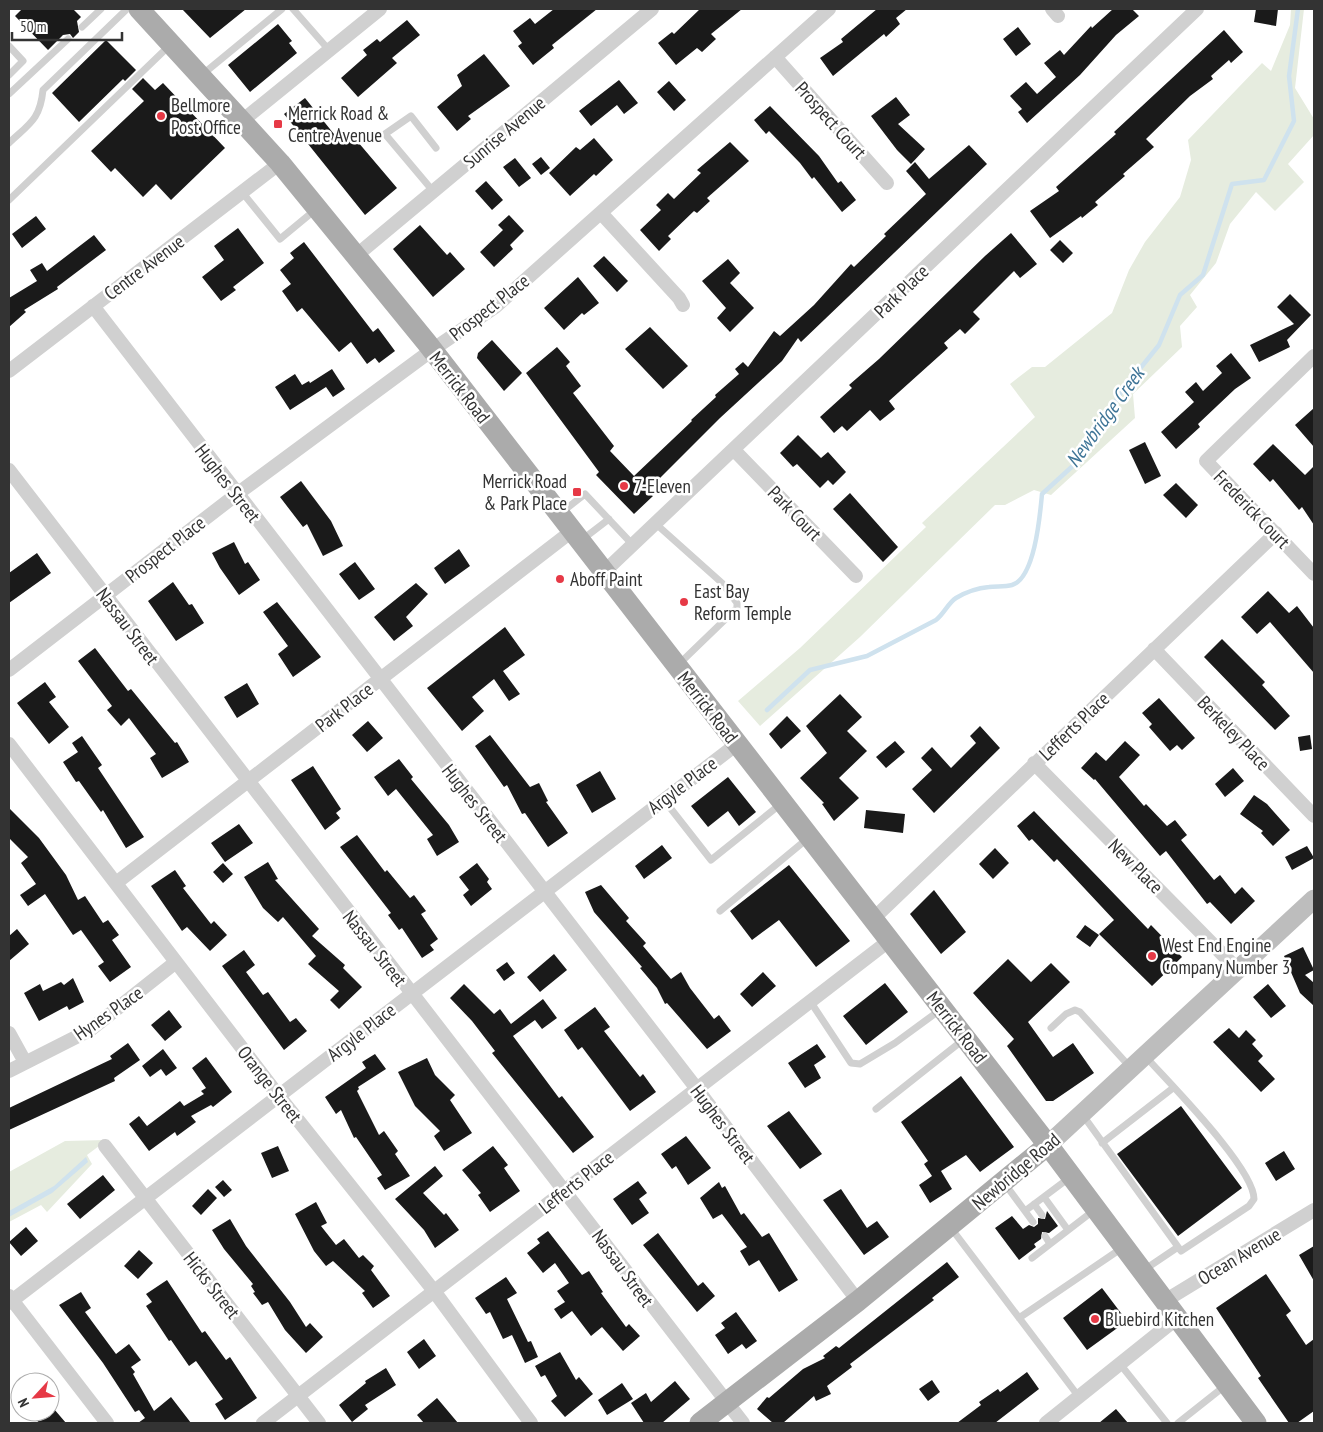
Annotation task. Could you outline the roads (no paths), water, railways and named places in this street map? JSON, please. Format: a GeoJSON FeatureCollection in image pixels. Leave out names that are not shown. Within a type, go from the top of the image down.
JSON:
{"type":"FeatureCollection","features":[{"type":"Feature","properties":{"kind":"main road","name":"Merrick Road"},"geometry":{"type":"LineString","coordinates":[[139,9],[280,163],[357,255],[1048,1145],[1163,1302],[1256,1423]]}},
{"type":"Feature","properties":{"kind":"main road","name":"Newbridge Road"},"geometry":{"type":"LineString","coordinates":[[700,1423],[858,1301],[1048,1145]]}},
{"type":"Feature","properties":{"kind":"street"},"geometry":{"type":"LineString","coordinates":[[242,121],[380,9]]}},
{"type":"Feature","properties":{"kind":"street","name":"Sunrise Avenue"},"geometry":{"type":"LineString","coordinates":[[357,255],[652,9]]}},
{"type":"Feature","properties":{"kind":"street","name":"Prospect Place"},"geometry":{"type":"LineString","coordinates":[[9,670],[237,494],[432,350],[495,307],[829,9]]}},
{"type":"Feature","properties":{"kind":"street","name":"Park Place"},"geometry":{"type":"LineString","coordinates":[[604,572],[1197,9]]}},
{"type":"Feature","properties":{"kind":"street","name":"Prospect Court"},"geometry":{"type":"LineString","coordinates":[[775,57],[887,183]]}},
{"type":"Feature","properties":{"kind":"street","name":"Centre Avenue"},"geometry":{"type":"LineString","coordinates":[[9,371],[280,163]]}},
{"type":"Feature","properties":{"kind":"street"},"geometry":{"type":"LineString","coordinates":[[601,213],[679,298],[683,305]]}},
{"type":"Feature","properties":{"kind":"street","name":"Hughes Street"},"geometry":{"type":"LineString","coordinates":[[93,306],[697,1089],[858,1301]]}},
{"type":"Feature","properties":{"kind":"street","name":"Frederick Court"},"geometry":{"type":"LineString","coordinates":[[1314,356],[1206,461],[1314,574]]}},
{"type":"Feature","properties":{"kind":"street","name":"Park Court"},"geometry":{"type":"LineString","coordinates":[[734,450],[856,576]]}},
{"type":"Feature","properties":{"kind":"street","name":"Nassau Street"},"geometry":{"type":"LineString","coordinates":[[9,470],[410,993],[565,1190],[654,1310],[743,1423]]}},
{"type":"Feature","properties":{"kind":"street","name":"Lefferts Place"},"geometry":{"type":"LineString","coordinates":[[873,919],[1034,763],[1276,534]]}},
{"type":"Feature","properties":{"kind":"street","name":"Park Place"},"geometry":{"type":"LineString","coordinates":[[116,883],[380,680],[576,536]]}},
{"type":"Feature","properties":{"kind":"street","name":"Berkeley Place"},"geometry":{"type":"LineString","coordinates":[[1154,649],[1314,816]]}},
{"type":"Feature","properties":{"kind":"street","name":"Orange Street"},"geometry":{"type":"LineString","coordinates":[[9,744],[278,1095],[434,1291],[531,1423]]}},
{"type":"Feature","properties":{"kind":"street","name":"Argyle Place"},"geometry":{"type":"LineString","coordinates":[[10,1300],[737,744]]}},
{"type":"Feature","properties":{"kind":"street","name":"New Place"},"geometry":{"type":"LineString","coordinates":[[1034,763],[1237,969]]}},
{"type":"Feature","properties":{"kind":"street","name":"Newbridge Road"},"geometry":{"type":"LineString","coordinates":[[1048,1145],[1237,969],[1313,904]]}},
{"type":"Feature","properties":{"kind":"street","name":"Lefferts Place"},"geometry":{"type":"LineString","coordinates":[[263,1423],[890,940]]}},
{"type":"Feature","properties":{"kind":"street","name":"Hynes Place"},"geometry":{"type":"LineString","coordinates":[[9,1071],[90,1030],[176,962]]}},
{"type":"Feature","properties":{"kind":"street"},"geometry":{"type":"LineString","coordinates":[[9,1033],[25,1062]]}},
{"type":"Feature","properties":{"kind":"street","name":"Hicks Street"},"geometry":{"type":"LineString","coordinates":[[105,1146],[319,1423]]}},
{"type":"Feature","properties":{"kind":"street","name":"Ocean Avenue"},"geometry":{"type":"LineString","coordinates":[[1163,1302],[1314,1210]]}},
{"type":"Feature","properties":{"kind":"street"},"geometry":{"type":"LineString","coordinates":[[10,1300],[107,1423]]}},
{"type":"Feature","properties":{"kind":"street"},"geometry":{"type":"LineString","coordinates":[[1046,1423],[1176,1319]]}},
{"type":"Feature","properties":{"kind":"lane"},"geometry":{"type":"LineString","coordinates":[[82,27],[101,9]]}},
{"type":"Feature","properties":{"kind":"lane"},"geometry":{"type":"LineString","coordinates":[[9,144],[37,116],[41,108],[43,90],[127,9]]}},
{"type":"Feature","properties":{"kind":"lane"},"geometry":{"type":"LineString","coordinates":[[200,76],[282,9]]}},
{"type":"Feature","properties":{"kind":"lane"},"geometry":{"type":"LineString","coordinates":[[293,9],[329,50]]}},
{"type":"Feature","properties":{"kind":"lane"},"geometry":{"type":"LineString","coordinates":[[9,94],[68,39]]}},
{"type":"Feature","properties":{"kind":"lane"},"geometry":{"type":"LineString","coordinates":[[9,200],[171,44]]}},
{"type":"Feature","properties":{"kind":"lane"},"geometry":{"type":"LineString","coordinates":[[9,46],[23,61],[9,75]]}},
{"type":"Feature","properties":{"kind":"lane"},"geometry":{"type":"LineString","coordinates":[[433,192],[385,134],[411,116],[436,148]]}},
{"type":"Feature","properties":{"kind":"lane"},"geometry":{"type":"LineString","coordinates":[[242,192],[280,239],[318,208]]}},
{"type":"Feature","properties":{"kind":"lane"},"geometry":{"type":"LineString","coordinates":[[559,514],[585,494],[633,545]]}},
{"type":"Feature","properties":{"kind":"lane"},"geometry":{"type":"LineString","coordinates":[[576,536],[608,519]]}},
{"type":"Feature","properties":{"kind":"lane"},"geometry":{"type":"LineString","coordinates":[[656,524],[722,583],[737,603],[737,608],[677,666]]}},
{"type":"Feature","properties":{"kind":"lane"},"geometry":{"type":"LineString","coordinates":[[663,800],[711,860],[782,802]]}},
{"type":"Feature","properties":{"kind":"lane"},"geometry":{"type":"LineString","coordinates":[[720,911],[809,837]]}},
{"type":"Feature","properties":{"kind":"lane"},"geometry":{"type":"LineString","coordinates":[[810,1001],[851,1063],[860,1064],[895,1043],[942,1008]]}},
{"type":"Feature","properties":{"kind":"lane"},"geometry":{"type":"LineString","coordinates":[[1051,1028],[1066,1014],[1075,1010],[1080,1012],[1130,1068]]}},
{"type":"Feature","properties":{"kind":"lane"},"geometry":{"type":"LineString","coordinates":[[876,1109],[965,1038]]}},
{"type":"Feature","properties":{"kind":"lane"},"geometry":{"type":"LineString","coordinates":[[1081,1114],[1181,1251],[1249,1206],[1254,1199],[1254,1191],[1250,1181],[1216,1136],[1144,1054]]}},
{"type":"Feature","properties":{"kind":"lane"},"geometry":{"type":"LineString","coordinates":[[1102,1143],[1173,1088]]}},
{"type":"Feature","properties":{"kind":"lane"},"geometry":{"type":"LineString","coordinates":[[1025,1211],[1071,1176]]}},
{"type":"Feature","properties":{"kind":"lane"},"geometry":{"type":"LineString","coordinates":[[1003,1182],[1033,1222]]}},
{"type":"Feature","properties":{"kind":"lane"},"geometry":{"type":"LineString","coordinates":[[1044,1197],[1068,1230]]}},
{"type":"Feature","properties":{"kind":"lane"},"geometry":{"type":"LineString","coordinates":[[1034,1204],[1042,1215]]}},
{"type":"Feature","properties":{"kind":"lane"},"geometry":{"type":"LineString","coordinates":[[1032,1258],[1096,1210]]}},
{"type":"Feature","properties":{"kind":"lane"},"geometry":{"type":"LineString","coordinates":[[950,1226],[1079,1397]]}},
{"type":"Feature","properties":{"kind":"lane"},"geometry":{"type":"LineString","coordinates":[[1054,1230],[1059,1237]]}},
{"type":"Feature","properties":{"kind":"lane"},"geometry":{"type":"LineString","coordinates":[[1044,1236],[1050,1244]]}},
{"type":"Feature","properties":{"kind":"lane"},"geometry":{"type":"LineString","coordinates":[[1019,1318],[1123,1247]]}},
{"type":"Feature","properties":{"kind":"lane"},"geometry":{"type":"LineString","coordinates":[[1141,1272],[1178,1247]]}},
{"type":"Feature","properties":{"kind":"lane"},"geometry":{"type":"LineString","coordinates":[[1120,1364],[1167,1423]]}},
{"type":"Feature","properties":{"kind":"lane"},"geometry":{"type":"LineString","coordinates":[[1178,1423],[1226,1384]]}},
{"type":"Feature","properties":{"kind":"water"},"geometry":{"type":"Polygon","coordinates":[[[86,1157],[88,1162],[52,1193],[9,1217],[9,1211],[54,1186],[86,1157]]]}},
{"type":"Feature","properties":{"kind":"waterway","name":"Newbridge Creek"},"geometry":{"type":"LineString","coordinates":[[767,710],[810,670],[867,656],[936,620],[956,598],[968,592],[981,588],[1012,585],[1020,580],[1026,571],[1035,545],[1042,494],[1076,463],[1122,391],[1159,345],[1180,295],[1203,275],[1232,184],[1264,180],[1294,121],[1289,76],[1298,9]]}},
{"type":"Feature","properties":{"kind":"place","name":"Bellmore Post Office"},"geometry":{"type":"Point","coordinates":[161,116]}},
{"type":"Feature","properties":{"kind":"place","name":"Merrick Road & Centre Avenue"},"geometry":{"type":"Point","coordinates":[278,124]}},
{"type":"Feature","properties":{"kind":"place","name":"7-Eleven"},"geometry":{"type":"Point","coordinates":[624,486]}},
{"type":"Feature","properties":{"kind":"place","name":"Merrick Road & Park Place"},"geometry":{"type":"Point","coordinates":[577,492]}},
{"type":"Feature","properties":{"kind":"place","name":"Aboff Paint"},"geometry":{"type":"Point","coordinates":[560,579]}},
{"type":"Feature","properties":{"kind":"place","name":"East Bay Reform Temple"},"geometry":{"type":"Point","coordinates":[684,602]}},
{"type":"Feature","properties":{"kind":"place","name":"West End Engine Company Number 3"},"geometry":{"type":"Point","coordinates":[1152,956]}},
{"type":"Feature","properties":{"kind":"place","name":"Bluebird Kitchen"},"geometry":{"type":"Point","coordinates":[1095,1319]}}]}
